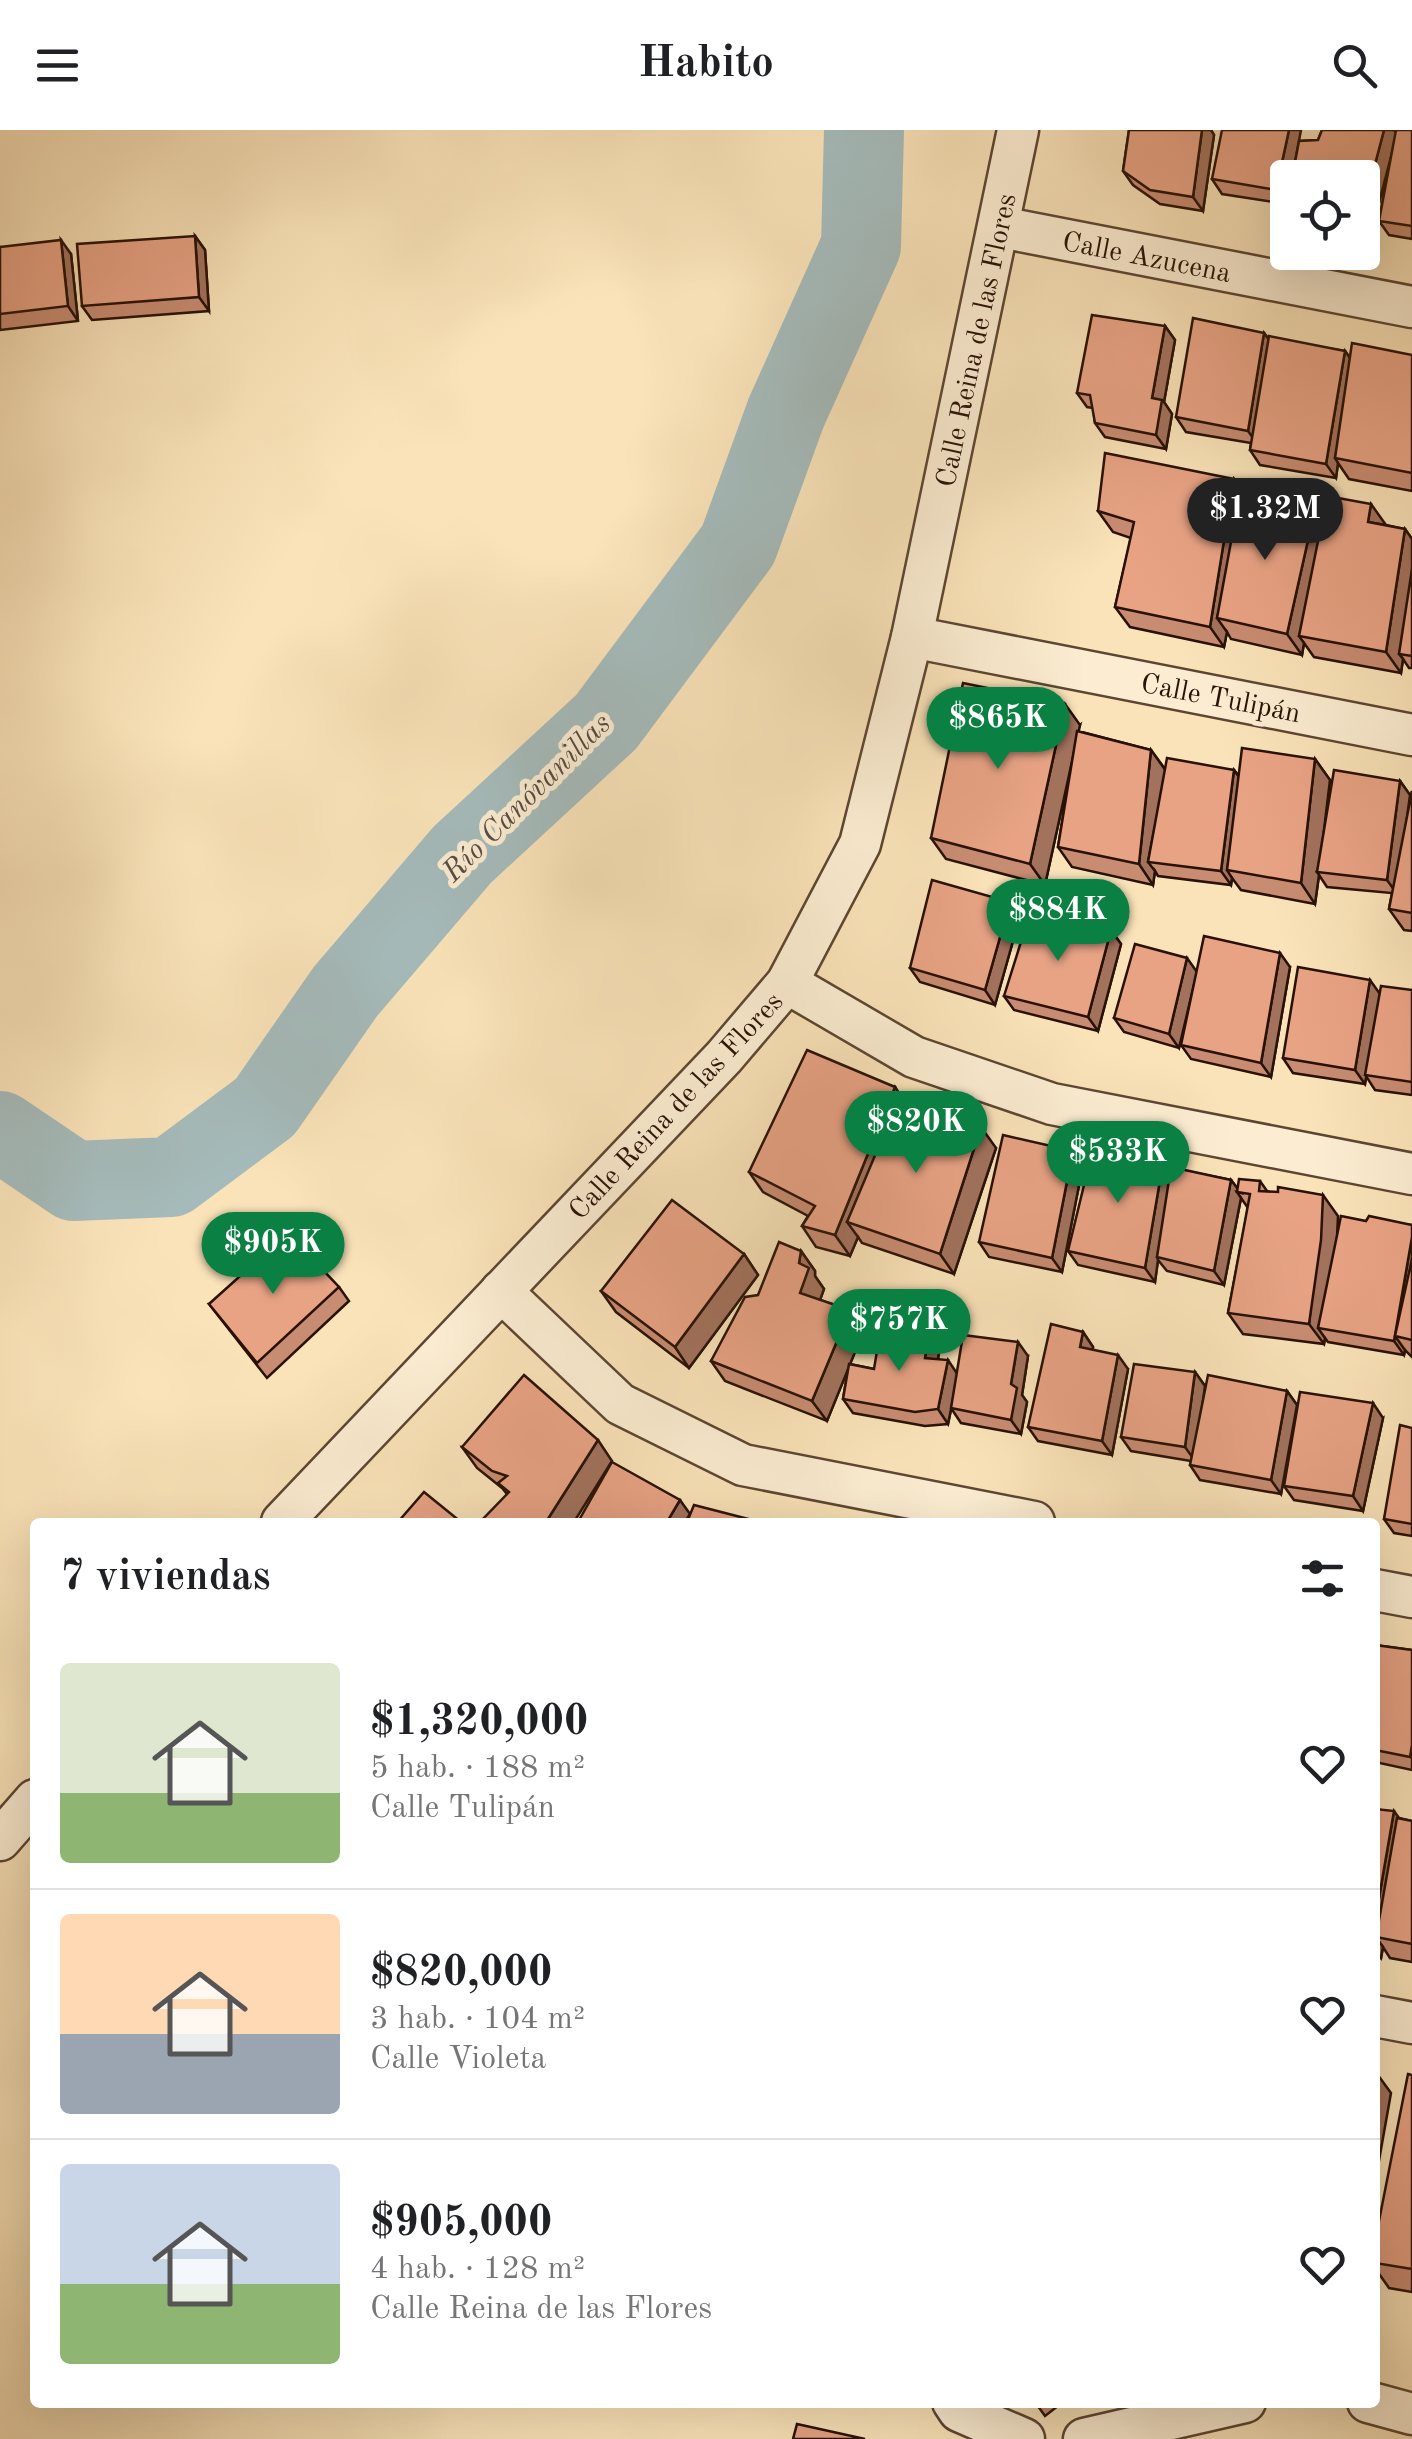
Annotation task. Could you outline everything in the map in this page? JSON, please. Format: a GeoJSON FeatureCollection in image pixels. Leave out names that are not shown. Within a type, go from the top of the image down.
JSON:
{"type":"FeatureCollection","features":[{"type":"Feature","properties":{"kind":"street","name":"Calle Reina de las Flores"},"geometry":{"type":"LineString","coordinates":[[286,1518],[724,1057],[787,982],[860,844],[912,637],[1018,130]]}},
{"type":"Feature","properties":{"kind":"street","name":"Calle Azucena"},"geometry":{"type":"LineString","coordinates":[[1000,227],[1412,307]]}},
{"type":"Feature","properties":{"kind":"street","name":"Calle Tulipán"},"geometry":{"type":"LineString","coordinates":[[912,637],[1412,735]]}},
{"type":"Feature","properties":{"kind":"street"},"geometry":{"type":"LineString","coordinates":[[787,982],[914,1057],[1052,1104],[1412,1174]]}},
{"type":"Feature","properties":{"kind":"street"},"geometry":{"type":"LineString","coordinates":[[501,1290],[620,1404],[743,1465],[1014,1518]]}},
{"type":"Feature","properties":{"kind":"street"},"geometry":{"type":"LineString","coordinates":[[1380,1591],[1412,1597]]}},
{"type":"Feature","properties":{"kind":"street"},"geometry":{"type":"LineString","coordinates":[[0,1840],[30,1806]]}},
{"type":"Feature","properties":{"kind":"street"},"geometry":{"type":"LineString","coordinates":[[1380,2017],[1412,2023]]}},
{"type":"Feature","properties":{"kind":"street"},"geometry":{"type":"LineString","coordinates":[[1380,2405],[1412,2414]]}},
{"type":"Feature","properties":{"kind":"street"},"geometry":{"type":"LineString","coordinates":[[957,2408],[1024,2439]]}},
{"type":"Feature","properties":{"kind":"street"},"geometry":{"type":"LineString","coordinates":[[1084,2439],[1219,2408]]}},
{"type":"Feature","properties":{"kind":"building"},"geometry":{"type":"Polygon","coordinates":[[[1129,130],[1202,130],[1193,197],[1150,190],[1123,171],[1129,130]]]}},
{"type":"Feature","properties":{"kind":"building"},"geometry":{"type":"Polygon","coordinates":[[[1222,130],[1289,130],[1282,160],[1270,160],[1270,189],[1212,179],[1222,130]]]}},
{"type":"Feature","properties":{"kind":"building"},"geometry":{"type":"Polygon","coordinates":[[[1322,130],[1384,130],[1376,160],[1295,160],[1299,141],[1318,140],[1322,130]]]}},
{"type":"Feature","properties":{"kind":"building"},"geometry":{"type":"Polygon","coordinates":[[[1396,130],[1412,130],[1412,226],[1380,221],[1396,130]]]}},
{"type":"Feature","properties":{"kind":"building"},"geometry":{"type":"Polygon","coordinates":[[[195,236],[199,297],[82,306],[77,244],[195,236]]]}},
{"type":"Feature","properties":{"kind":"building"},"geometry":{"type":"Polygon","coordinates":[[[61,240],[68,306],[0,314],[0,247],[61,240]]]}},
{"type":"Feature","properties":{"kind":"building"},"geometry":{"type":"Polygon","coordinates":[[[1092,315],[1165,326],[1152,398],[1162,400],[1156,435],[1095,423],[1090,395],[1077,393],[1092,315]]]}},
{"type":"Feature","properties":{"kind":"building"},"geometry":{"type":"Polygon","coordinates":[[[1193,318],[1264,333],[1248,431],[1176,417],[1193,318]]]}},
{"type":"Feature","properties":{"kind":"building"},"geometry":{"type":"Polygon","coordinates":[[[1269,336],[1345,351],[1326,464],[1250,450],[1269,336]]]}},
{"type":"Feature","properties":{"kind":"building"},"geometry":{"type":"Polygon","coordinates":[[[1352,343],[1412,355],[1412,473],[1335,458],[1352,343]]]}},
{"type":"Feature","properties":{"kind":"building"},"geometry":{"type":"Polygon","coordinates":[[[1105,453],[1234,479],[1210,627],[1115,607],[1134,522],[1098,511],[1105,453]]]}},
{"type":"Feature","properties":{"kind":"building"},"geometry":{"type":"Polygon","coordinates":[[[1240,493],[1315,509],[1287,634],[1217,618],[1240,493]]]}},
{"type":"Feature","properties":{"kind":"building"},"geometry":{"type":"Polygon","coordinates":[[[1327,496],[1371,504],[1368,522],[1405,529],[1386,652],[1299,636],[1327,496]]]}},
{"type":"Feature","properties":{"kind":"building"},"geometry":{"type":"Polygon","coordinates":[[[1412,569],[1412,656],[1399,654],[1412,569]]]}},
{"type":"Feature","properties":{"kind":"building"},"geometry":{"type":"Polygon","coordinates":[[[963,683],[1065,704],[1030,864],[931,838],[963,683]]]}},
{"type":"Feature","properties":{"kind":"building"},"geometry":{"type":"Polygon","coordinates":[[[1077,731],[1151,750],[1139,864],[1058,847],[1077,731]]]}},
{"type":"Feature","properties":{"kind":"building"},"geometry":{"type":"Polygon","coordinates":[[[1242,748],[1315,759],[1301,883],[1227,870],[1242,748]]]}},
{"type":"Feature","properties":{"kind":"building"},"geometry":{"type":"Polygon","coordinates":[[[1167,758],[1234,770],[1221,871],[1148,862],[1167,758]]]}},
{"type":"Feature","properties":{"kind":"building"},"geometry":{"type":"Polygon","coordinates":[[[1334,770],[1400,781],[1387,880],[1317,872],[1334,770]]]}},
{"type":"Feature","properties":{"kind":"building"},"geometry":{"type":"Polygon","coordinates":[[[1412,791],[1412,913],[1389,909],[1412,791]]]}},
{"type":"Feature","properties":{"kind":"building"},"geometry":{"type":"Polygon","coordinates":[[[932,880],[1010,902],[985,990],[910,968],[932,880]]]}},
{"type":"Feature","properties":{"kind":"building"},"geometry":{"type":"Polygon","coordinates":[[[1031,910],[1111,930],[1088,1017],[1004,996],[1031,910]]]}},
{"type":"Feature","properties":{"kind":"building"},"geometry":{"type":"Polygon","coordinates":[[[1204,936],[1280,953],[1261,1063],[1181,1045],[1204,936]]]}},
{"type":"Feature","properties":{"kind":"building"},"geometry":{"type":"Polygon","coordinates":[[[1135,944],[1187,958],[1169,1034],[1114,1018],[1135,944]]]}},
{"type":"Feature","properties":{"kind":"building"},"geometry":{"type":"Polygon","coordinates":[[[1298,967],[1370,980],[1355,1070],[1283,1058],[1298,967]]]}},
{"type":"Feature","properties":{"kind":"building"},"geometry":{"type":"Polygon","coordinates":[[[1381,986],[1412,990],[1412,1082],[1365,1075],[1381,986]]]}},
{"type":"Feature","properties":{"kind":"building"},"geometry":{"type":"Polygon","coordinates":[[[807,1050],[895,1087],[835,1235],[802,1226],[815,1206],[749,1172],[807,1050]]]}},
{"type":"Feature","properties":{"kind":"building"},"geometry":{"type":"Polygon","coordinates":[[[900,1096],[981,1127],[940,1254],[847,1222],[900,1096]]]}},
{"type":"Feature","properties":{"kind":"building"},"geometry":{"type":"Polygon","coordinates":[[[1003,1135],[1073,1151],[1052,1258],[979,1242],[1003,1135]]]}},
{"type":"Feature","properties":{"kind":"building"},"geometry":{"type":"Polygon","coordinates":[[[1094,1144],[1164,1157],[1145,1268],[1068,1251],[1094,1144]]]}},
{"type":"Feature","properties":{"kind":"building"},"geometry":{"type":"Polygon","coordinates":[[[1171,1167],[1231,1180],[1214,1271],[1157,1257],[1171,1167]]]}},
{"type":"Feature","properties":{"kind":"building"},"geometry":{"type":"Polygon","coordinates":[[[1239,1179],[1260,1181],[1259,1191],[1278,1192],[1278,1187],[1323,1195],[1309,1324],[1228,1313],[1250,1194],[1237,1192],[1239,1179]]]}},
{"type":"Feature","properties":{"kind":"building"},"geometry":{"type":"Polygon","coordinates":[[[672,1200],[744,1254],[675,1347],[601,1291],[672,1200]]]}},
{"type":"Feature","properties":{"kind":"building"},"geometry":{"type":"Polygon","coordinates":[[[1341,1216],[1366,1221],[1369,1216],[1412,1225],[1394,1341],[1318,1328],[1341,1216]]]}},
{"type":"Feature","properties":{"kind":"building"},"geometry":{"type":"Polygon","coordinates":[[[288,1233],[339,1287],[257,1363],[209,1304],[288,1233]]]}},
{"type":"Feature","properties":{"kind":"building"},"geometry":{"type":"Polygon","coordinates":[[[779,1242],[801,1251],[799,1263],[809,1268],[800,1293],[850,1310],[812,1401],[711,1361],[745,1297],[758,1295],[779,1242]]]}},
{"type":"Feature","properties":{"kind":"building"},"geometry":{"type":"Polygon","coordinates":[[[1412,1259],[1412,1340],[1395,1336],[1412,1259]]]}},
{"type":"Feature","properties":{"kind":"building"},"geometry":{"type":"Polygon","coordinates":[[[1051,1324],[1083,1332],[1080,1347],[1118,1355],[1102,1441],[1028,1427],[1051,1324]]]}},
{"type":"Feature","properties":{"kind":"building"},"geometry":{"type":"Polygon","coordinates":[[[881,1327],[929,1334],[925,1358],[948,1360],[938,1409],[915,1412],[843,1399],[849,1364],[874,1369],[881,1327]]]}},
{"type":"Feature","properties":{"kind":"building"},"geometry":{"type":"Polygon","coordinates":[[[963,1335],[1018,1342],[1011,1384],[1017,1388],[1011,1420],[951,1408],[963,1335]]]}},
{"type":"Feature","properties":{"kind":"building"},"geometry":{"type":"Polygon","coordinates":[[[1134,1364],[1195,1372],[1185,1447],[1121,1437],[1134,1364]]]}},
{"type":"Feature","properties":{"kind":"building"},"geometry":{"type":"Polygon","coordinates":[[[524,1375],[598,1440],[549,1518],[484,1518],[509,1492],[498,1483],[507,1476],[492,1471],[462,1447],[524,1375]]]}},
{"type":"Feature","properties":{"kind":"building"},"geometry":{"type":"Polygon","coordinates":[[[1208,1375],[1287,1391],[1271,1480],[1190,1465],[1208,1375]]]}},
{"type":"Feature","properties":{"kind":"building"},"geometry":{"type":"Polygon","coordinates":[[[1300,1392],[1373,1403],[1353,1496],[1284,1486],[1300,1392]]]}},
{"type":"Feature","properties":{"kind":"building"},"geometry":{"type":"Polygon","coordinates":[[[1400,1425],[1412,1428],[1412,1524],[1384,1519],[1400,1425]]]}},
{"type":"Feature","properties":{"kind":"building"},"geometry":{"type":"Polygon","coordinates":[[[612,1462],[680,1500],[669,1518],[580,1518],[612,1462]]]}},
{"type":"Feature","properties":{"kind":"building"},"geometry":{"type":"Polygon","coordinates":[[[424,1492],[456,1518],[401,1518],[424,1492]]]}},
{"type":"Feature","properties":{"kind":"building"},"geometry":{"type":"Polygon","coordinates":[[[694,1505],[744,1518],[689,1518],[694,1505]]]}},
{"type":"Feature","properties":{"kind":"building"},"geometry":{"type":"Polygon","coordinates":[[[1380,1646],[1412,1650],[1410,1757],[1380,1751],[1380,1646]]]}},
{"type":"Feature","properties":{"kind":"building"},"geometry":{"type":"Polygon","coordinates":[[[1380,1810],[1394,1811],[1380,1892],[1380,1810]]]}},
{"type":"Feature","properties":{"kind":"building"},"geometry":{"type":"Polygon","coordinates":[[[1397,1818],[1412,1821],[1412,1944],[1380,1938],[1380,1914],[1397,1818]]]}},
{"type":"Feature","properties":{"kind":"building"},"geometry":{"type":"Polygon","coordinates":[[[1408,2074],[1412,2075],[1412,2269],[1380,2264],[1380,2216],[1408,2074]]]}},
{"type":"Feature","properties":{"kind":"building"},"geometry":{"type":"Polygon","coordinates":[[[797,2424],[865,2439],[793,2439],[797,2424]]]}},
{"type":"Feature","properties":{"kind":"waterway","name":"Río Canóvanillas"},"geometry":{"type":"LineString","coordinates":[[0,1131],[74,1181],[171,1177],[265,1107],[345,992],[462,855],[606,722],[738,545],[786,413],[861,246],[864,130]]}}]}
